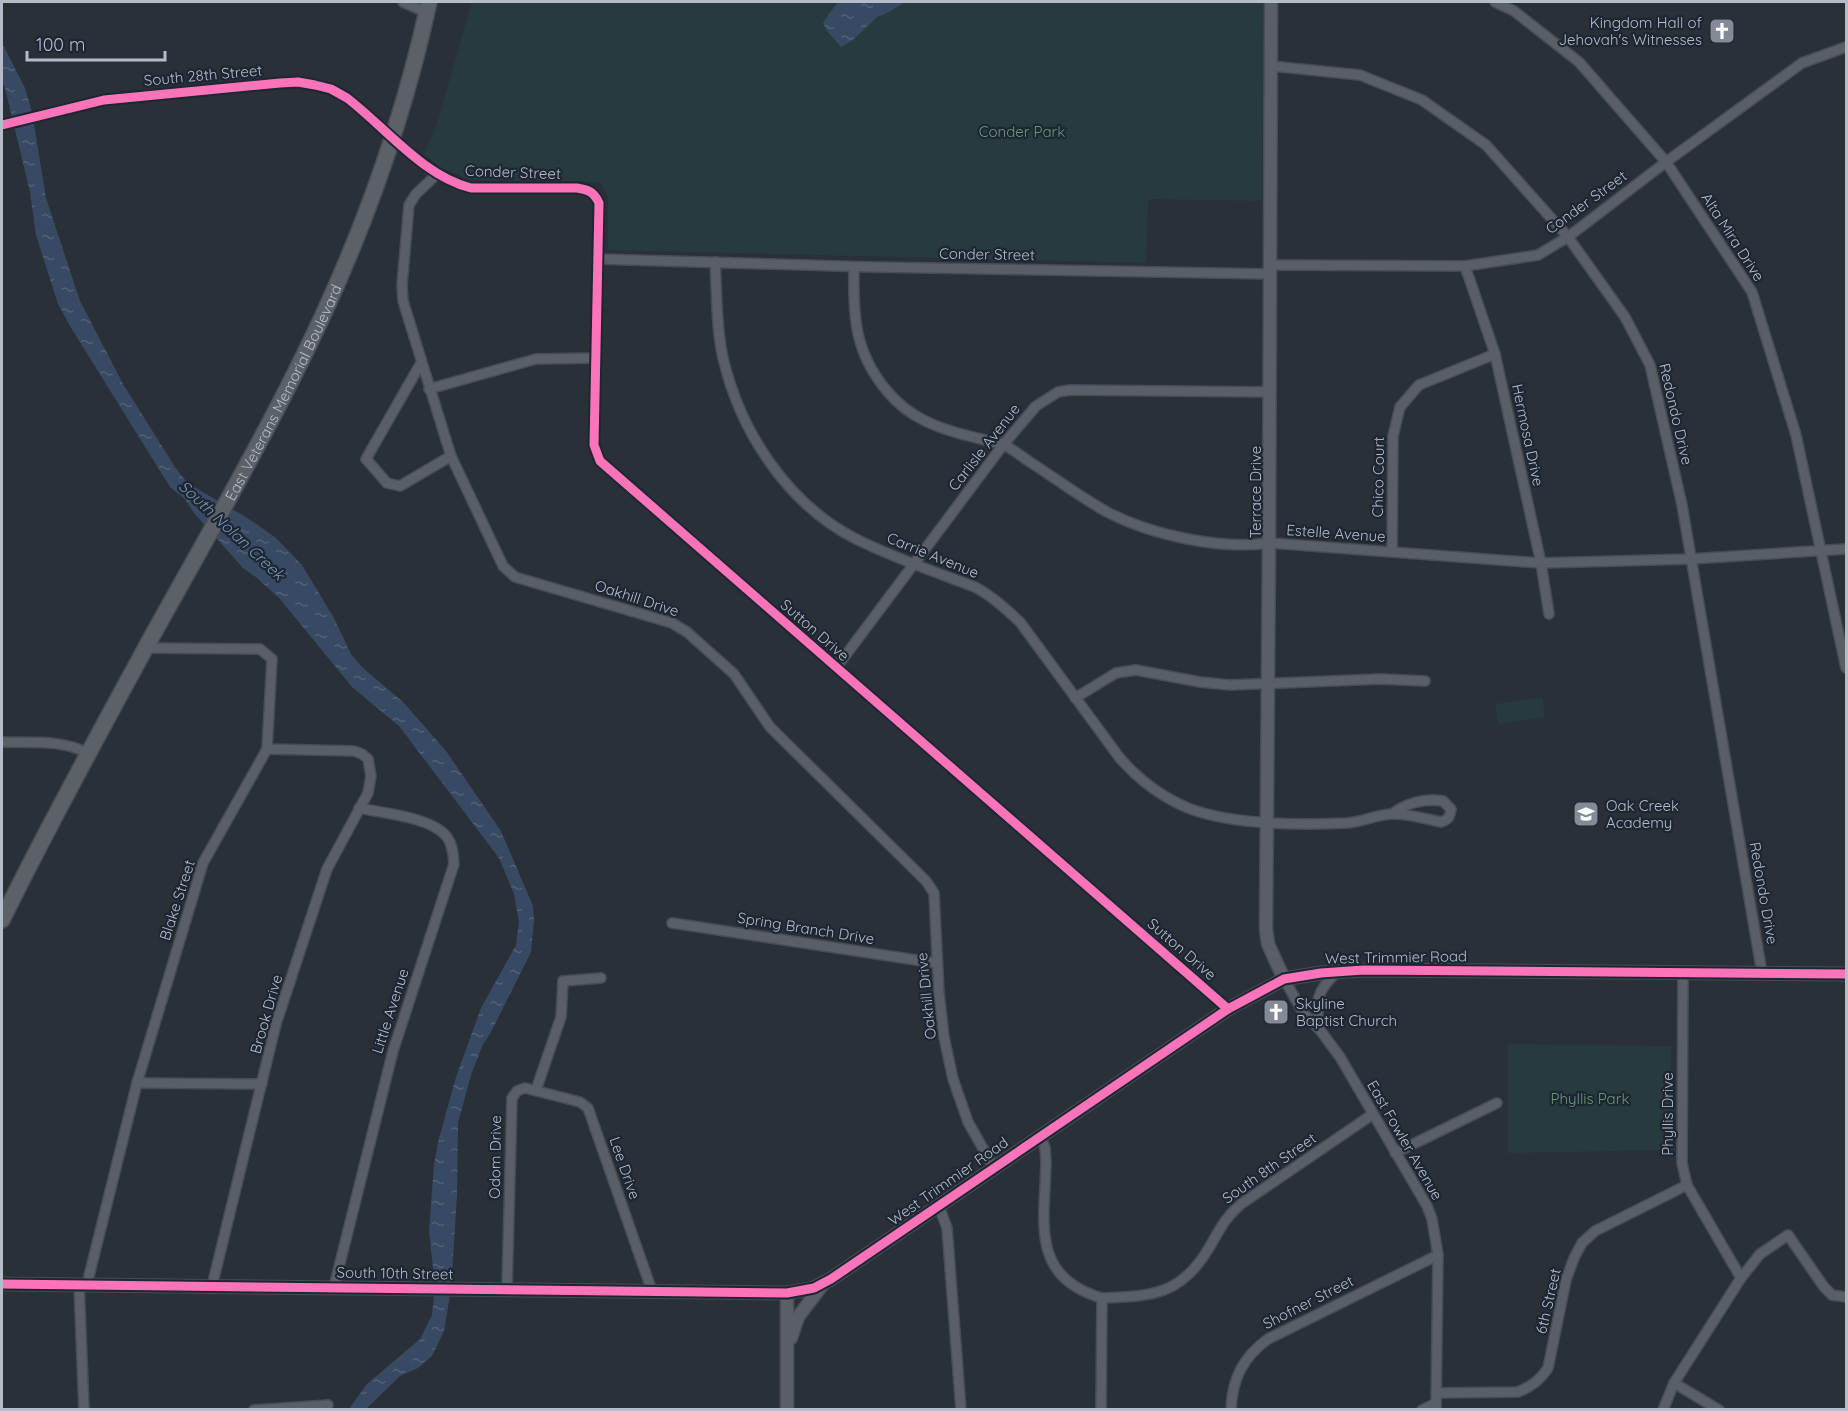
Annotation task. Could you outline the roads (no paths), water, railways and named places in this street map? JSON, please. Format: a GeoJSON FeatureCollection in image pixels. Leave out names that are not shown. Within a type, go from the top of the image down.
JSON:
{"type":"FeatureCollection","features":[{"type":"Feature","properties":{"kind":"main road","name":"East Veterans Memorial Boulevard"},"geometry":{"type":"LineString","coordinates":[[2,920],[33,856],[295,374],[341,274],[364,217],[392,137],[428,7]]}},
{"type":"Feature","properties":{"kind":"street"},"geometry":{"type":"LineString","coordinates":[[403,2],[428,7]]}},
{"type":"Feature","properties":{"kind":"street","name":"Terrace Drive"},"geometry":{"type":"LineString","coordinates":[[1271,2],[1266,929],[1268,944],[1284,979]]}},
{"type":"Feature","properties":{"kind":"street","name":"Alta Mira Drive"},"geometry":{"type":"LineString","coordinates":[[1494,2],[1514,11],[1578,62],[1666,162],[1752,291],[1796,435],[1846,668]]}},
{"type":"Feature","properties":{"kind":"street","name":"Conder Street"},"geometry":{"type":"LineString","coordinates":[[597,259],[854,267],[1270,270],[1465,266],[1538,255],[1568,237],[1802,63],[1846,47]]}},
{"type":"Feature","properties":{"kind":"street","name":"Redondo Drive"},"geometry":{"type":"LineString","coordinates":[[1271,66],[1360,75],[1422,100],[1486,145],[1568,237],[1625,317],[1650,365],[1682,504],[1762,973]]}},
{"type":"Feature","properties":{"kind":"street","name":"South 28th Street"},"geometry":{"type":"LineString","coordinates":[[2,124],[104,100],[298,82],[332,89],[366,112],[392,137]]}},
{"type":"Feature","properties":{"kind":"street","name":"Conder Street"},"geometry":{"type":"LineString","coordinates":[[392,137],[437,174],[454,184],[471,188],[577,188]]}},
{"type":"Feature","properties":{"kind":"street","name":"Oakhill Drive"},"geometry":{"type":"LineString","coordinates":[[437,174],[409,205],[402,285],[403,301],[451,456],[502,566],[515,577],[672,623],[687,632],[734,674],[770,727],[926,881],[934,893],[936,963],[944,1038],[956,1090],[968,1122],[994,1168]]}},
{"type":"Feature","properties":{"kind":"street","name":"Sutton Drive"},"geometry":{"type":"LineString","coordinates":[[577,188],[589,190],[599,203],[594,446],[600,461],[1228,1009]]}},
{"type":"Feature","properties":{"kind":"street","name":"Carrie Avenue"},"geometry":{"type":"LineString","coordinates":[[715,262],[722,355],[732,390],[746,424],[777,473],[796,494],[837,528],[875,548],[989,594],[1020,622],[1132,772],[1151,786],[1188,807],[1207,814],[1266,822],[1349,823],[1392,814]]}},
{"type":"Feature","properties":{"kind":"street","name":"Hermosa Drive"},"geometry":{"type":"LineString","coordinates":[[1465,266],[1495,354],[1541,563],[1549,614]]}},
{"type":"Feature","properties":{"kind":"street","name":"Estelle Avenue"},"geometry":{"type":"LineString","coordinates":[[854,267],[854,313],[858,337],[867,361],[886,390],[908,411],[931,425],[1003,445],[1107,512],[1151,529],[1216,544],[1245,546],[1269,543],[1541,563],[1690,558],[1846,549]]}},
{"type":"Feature","properties":{"kind":"street","name":"Chico Court"},"geometry":{"type":"LineString","coordinates":[[1392,552],[1393,436],[1400,407],[1419,385],[1495,354]]}},
{"type":"Feature","properties":{"kind":"street"},"geometry":{"type":"LineString","coordinates":[[429,389],[536,359],[595,358]]}},
{"type":"Feature","properties":{"kind":"street"},"geometry":{"type":"LineString","coordinates":[[421,363],[366,459],[387,483],[400,486],[451,456]]}},
{"type":"Feature","properties":{"kind":"street","name":"Carlisle Avenue"},"geometry":{"type":"LineString","coordinates":[[836,668],[1003,445],[1036,406],[1058,392],[1070,390],[1270,392]]}},
{"type":"Feature","properties":{"kind":"street","name":"Blake Street"},"geometry":{"type":"LineString","coordinates":[[84,1410],[83,1284],[136,1083],[203,863],[267,749],[272,659],[260,649],[146,648]]}},
{"type":"Feature","properties":{"kind":"street"},"geometry":{"type":"LineString","coordinates":[[1075,698],[1107,678],[1125,671],[1136,670],[1210,683],[1267,685],[1380,679],[1425,681]]}},
{"type":"Feature","properties":{"kind":"street"},"geometry":{"type":"LineString","coordinates":[[2,742],[62,744],[76,747],[89,754]]}},
{"type":"Feature","properties":{"kind":"street","name":"Brook Drive"},"geometry":{"type":"LineString","coordinates":[[212,1286],[276,1024],[327,869],[368,793],[371,776],[368,759],[362,753],[267,749]]}},
{"type":"Feature","properties":{"kind":"street"},"geometry":{"type":"LineString","coordinates":[[1424,800],[1443,801],[1451,809],[1447,820],[1441,822],[1392,814],[1400,807],[1424,800]]}},
{"type":"Feature","properties":{"kind":"street","name":"Little Avenue"},"geometry":{"type":"LineString","coordinates":[[334,1287],[393,1051],[454,864],[453,851],[447,837],[437,829],[416,820],[359,808]]}},
{"type":"Feature","properties":{"kind":"street","name":"Spring Branch Drive"},"geometry":{"type":"LineString","coordinates":[[672,923],[936,963]]}},
{"type":"Feature","properties":{"kind":"street"},"geometry":{"type":"LineString","coordinates":[[1320,1030],[1316,1006],[1319,995],[1323,985],[1338,971]]}},
{"type":"Feature","properties":{"kind":"street","name":"West Trimmier Road"},"geometry":{"type":"LineString","coordinates":[[787,1293],[823,1284],[1228,1009],[1284,979],[1338,971],[1846,974]]}},
{"type":"Feature","properties":{"kind":"street","name":"Phyllis Drive"},"geometry":{"type":"LineString","coordinates":[[1683,972],[1682,1163],[1688,1185],[1741,1278]]}},
{"type":"Feature","properties":{"kind":"street"},"geometry":{"type":"LineString","coordinates":[[536,1090],[561,1017],[563,981],[601,978]]}},
{"type":"Feature","properties":{"kind":"street","name":"East Fowler Avenue"},"geometry":{"type":"LineString","coordinates":[[1284,979],[1304,1014],[1320,1030],[1340,1057],[1427,1206],[1432,1219],[1438,1255],[1436,1402]]}},
{"type":"Feature","properties":{"kind":"street"},"geometry":{"type":"LineString","coordinates":[[136,1083],[262,1084]]}},
{"type":"Feature","properties":{"kind":"street","name":"Odom Drive"},"geometry":{"type":"LineString","coordinates":[[507,1289],[512,1098],[517,1091],[525,1088],[536,1090]]}},
{"type":"Feature","properties":{"kind":"street","name":"Lee Drive"},"geometry":{"type":"LineString","coordinates":[[536,1090],[580,1102],[588,1108],[652,1291]]}},
{"type":"Feature","properties":{"kind":"street"},"geometry":{"type":"LineString","coordinates":[[1395,1153],[1497,1103]]}},
{"type":"Feature","properties":{"kind":"street","name":"South 8th Street"},"geometry":{"type":"LineString","coordinates":[[1102,1298],[1149,1295],[1172,1288],[1182,1282],[1200,1263],[1227,1216],[1241,1204],[1373,1114]]}},
{"type":"Feature","properties":{"kind":"street"},"geometry":{"type":"LineString","coordinates":[[1040,1135],[1045,1148],[1046,1161],[1045,1245],[1050,1258],[1063,1277],[1091,1295],[1102,1298],[1101,1410]]}},
{"type":"Feature","properties":{"kind":"street","name":"6th Street"},"geometry":{"type":"LineString","coordinates":[[1436,1402],[1518,1392],[1531,1387],[1540,1380],[1548,1368],[1566,1280],[1582,1244],[1595,1231],[1688,1185]]}},
{"type":"Feature","properties":{"kind":"street"},"geometry":{"type":"LineString","coordinates":[[939,1206],[947,1228],[961,1410]]}},
{"type":"Feature","properties":{"kind":"street"},"geometry":{"type":"LineString","coordinates":[[1663,1410],[1674,1383],[1741,1278],[1760,1254],[1788,1235],[1824,1287],[1832,1295],[1846,1297]]}},
{"type":"Feature","properties":{"kind":"street","name":"Shofner Street"},"geometry":{"type":"LineString","coordinates":[[1231,1410],[1233,1388],[1238,1373],[1255,1348],[1268,1339],[1438,1255]]}},
{"type":"Feature","properties":{"kind":"street","name":"South 10th Street"},"geometry":{"type":"LineString","coordinates":[[2,1284],[787,1293]]}},
{"type":"Feature","properties":{"kind":"street"},"geometry":{"type":"LineString","coordinates":[[787,1354],[798,1317],[823,1284]]}},
{"type":"Feature","properties":{"kind":"street"},"geometry":{"type":"LineString","coordinates":[[787,1293],[787,1410]]}},
{"type":"Feature","properties":{"kind":"street"},"geometry":{"type":"LineString","coordinates":[[1674,1383],[1719,1410]]}},
{"type":"Feature","properties":{"kind":"street"},"geometry":{"type":"LineString","coordinates":[[1422,1410],[1436,1402]]}},
{"type":"Feature","properties":{"kind":"street"},"geometry":{"type":"LineString","coordinates":[[254,1410],[328,1405]]}},
{"type":"Feature","properties":{"kind":"water"},"geometry":{"type":"Polygon","coordinates":[[[839,2],[905,2],[877,17],[853,40],[841,47],[823,23],[839,2]]]}},
{"type":"Feature","properties":{"kind":"water","name":"South Nolan Creek"},"geometry":{"type":"Polygon","coordinates":[[[2,43],[25,88],[32,112],[46,198],[80,301],[123,384],[185,480],[276,538],[302,565],[334,618],[351,654],[362,667],[404,703],[446,751],[501,831],[533,906],[531,952],[483,1044],[471,1075],[458,1123],[457,1195],[451,1289],[444,1331],[432,1356],[418,1368],[400,1376],[366,1409],[349,1409],[367,1384],[420,1339],[432,1315],[435,1287],[429,1231],[438,1142],[456,1077],[481,1008],[516,945],[519,922],[514,894],[499,858],[399,726],[352,687],[280,599],[243,568],[194,513],[185,499],[170,487],[70,326],[58,304],[36,235],[30,192],[2,82],[2,43]]]}},
{"type":"Feature","properties":{"kind":"place","name":"Kingdom Hall of Jehovah's Witnesses"},"geometry":{"type":"Point","coordinates":[1722,31]}},
{"type":"Feature","properties":{"kind":"place","name":"Oak Creek Academy"},"geometry":{"type":"Point","coordinates":[1586,814]}},
{"type":"Feature","properties":{"kind":"place","name":"Skyline Baptist Church"},"geometry":{"type":"Point","coordinates":[1276,1012]}},
{"type":"Feature","properties":{"kind":"park label","name":"Conder Park"},"geometry":{"type":"Point","coordinates":[1022,131]}},
{"type":"Feature","properties":{"kind":"park label","name":"Phyllis Park"},"geometry":{"type":"Point","coordinates":[1590,1098]}}]}
